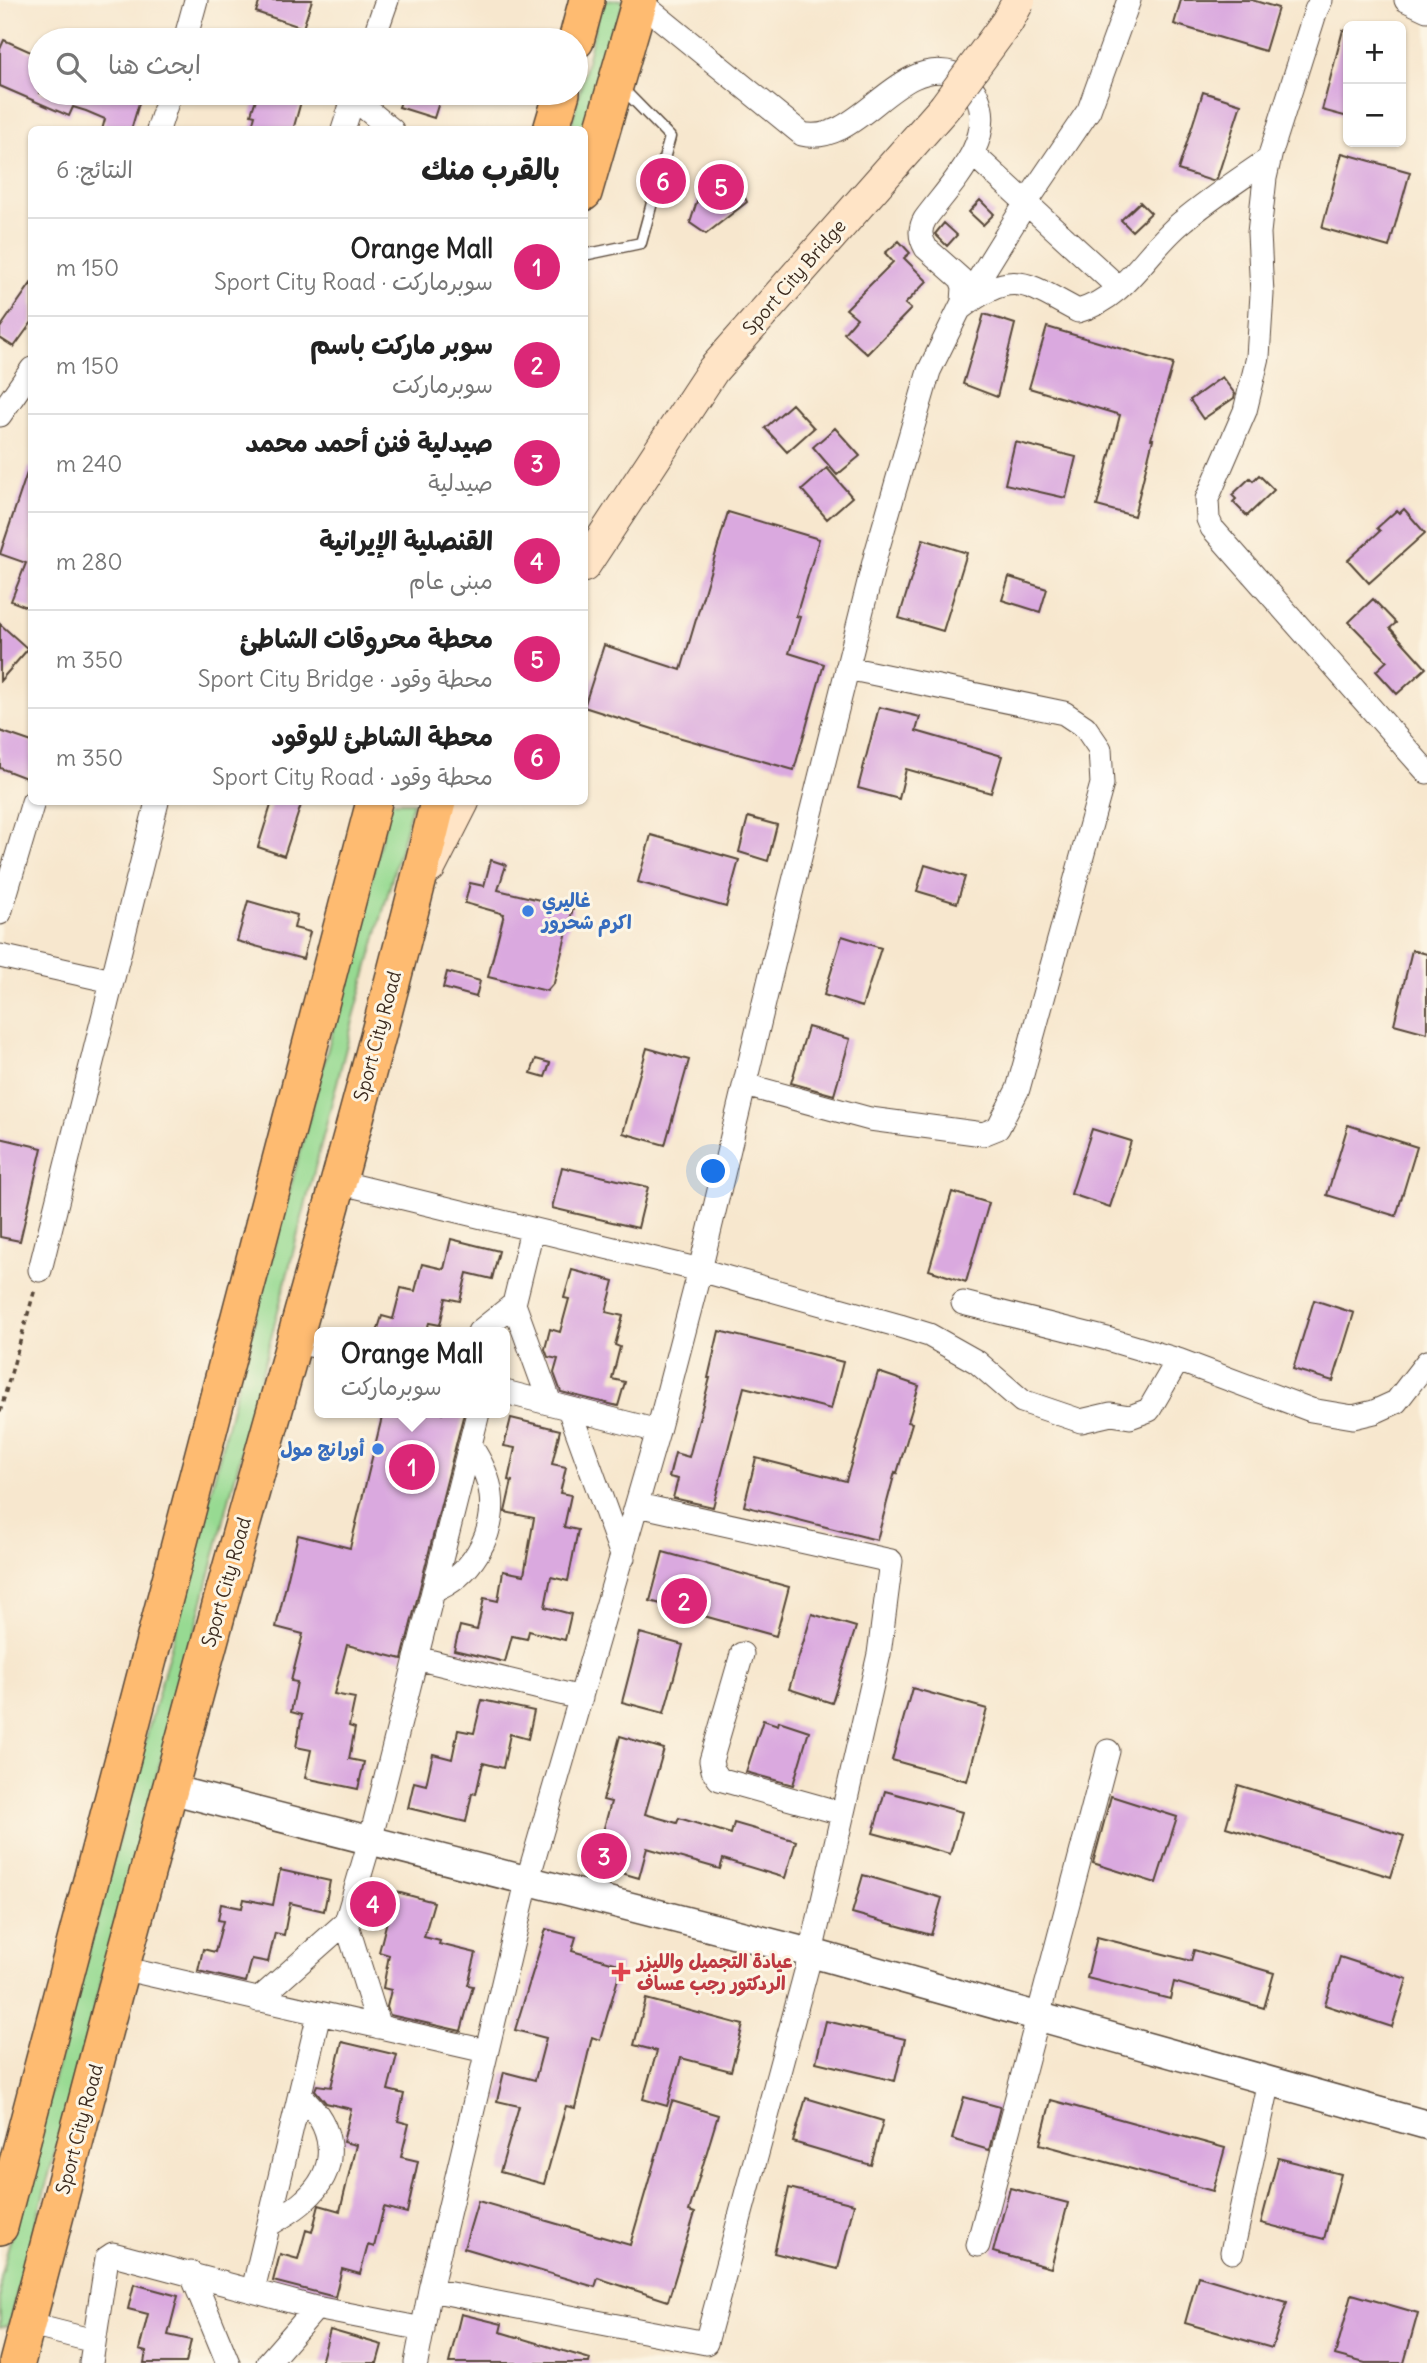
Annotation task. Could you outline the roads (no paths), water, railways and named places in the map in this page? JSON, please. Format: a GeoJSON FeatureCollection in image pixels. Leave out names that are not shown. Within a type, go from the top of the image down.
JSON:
{"type":"FeatureCollection","features":[{"type":"Feature","properties":{"kind":"main road"},"geometry":{"type":"LineString","coordinates":[[579,28],[587,0]]}},
{"type":"Feature","properties":{"kind":"main road","name":"Sport City Bridge"},"geometry":{"type":"LineString","coordinates":[[588,560],[713,370],[944,108],[1007,22],[1019,0]]}},
{"type":"Feature","properties":{"kind":"main road"},"geometry":{"type":"LineString","coordinates":[[588,180],[640,1]]}},
{"type":"Feature","properties":{"kind":"main road"},"geometry":{"type":"LineString","coordinates":[[552,126],[558,105]]}},
{"type":"Feature","properties":{"kind":"main road"},"geometry":{"type":"LineString","coordinates":[[0,2227],[373,805]]}},
{"type":"Feature","properties":{"kind":"main road","name":"Sport City Road"},"geometry":{"type":"LineString","coordinates":[[17,2363],[169,1789],[306,1344],[338,1182],[437,805]]}},
{"type":"Feature","properties":{"kind":"main road"},"geometry":{"type":"LineString","coordinates":[[414,899],[461,805]]}},
{"type":"Feature","properties":{"kind":"street"},"geometry":{"type":"LineString","coordinates":[[188,28],[196,0]]}},
{"type":"Feature","properties":{"kind":"street"},"geometry":{"type":"LineString","coordinates":[[377,28],[387,0]]}},
{"type":"Feature","properties":{"kind":"street"},"geometry":{"type":"LineString","coordinates":[[416,2363],[430,2290],[527,1882],[658,1431],[876,554],[919,399],[937,351],[961,308],[1026,203],[1089,110],[1129,0]]}},
{"type":"Feature","properties":{"kind":"street"},"geometry":{"type":"LineString","coordinates":[[1321,0],[1269,159],[1259,233],[1262,294],[1258,356],[1245,411],[1207,499],[1208,519],[1212,528],[1427,772]]}},
{"type":"Feature","properties":{"kind":"street"},"geometry":{"type":"LineString","coordinates":[[1406,0],[1427,10]]}},
{"type":"Feature","properties":{"kind":"street"},"geometry":{"type":"LineString","coordinates":[[640,1],[802,134],[817,137],[835,131],[907,81],[924,73],[943,72],[965,79],[979,100],[981,128],[973,153],[925,219],[921,229],[922,242],[926,248],[961,279],[964,296],[961,308]]}},
{"type":"Feature","properties":{"kind":"street"},"geometry":{"type":"LineString","coordinates":[[159,126],[166,105]]}},
{"type":"Feature","properties":{"kind":"street"},"geometry":{"type":"LineString","coordinates":[[344,126],[351,105]]}},
{"type":"Feature","properties":{"kind":"street"},"geometry":{"type":"LineString","coordinates":[[365,105],[388,126]]}},
{"type":"Feature","properties":{"kind":"street"},"geometry":{"type":"LineString","coordinates":[[973,153],[1119,288]]}},
{"type":"Feature","properties":{"kind":"street"},"geometry":{"type":"LineString","coordinates":[[961,308],[995,285],[1013,283],[1031,285],[1078,311],[1097,306],[1134,275],[1161,240],[1183,221],[1269,159]]}},
{"type":"Feature","properties":{"kind":"street"},"geometry":{"type":"LineString","coordinates":[[0,415],[28,375]]}},
{"type":"Feature","properties":{"kind":"street"},"geometry":{"type":"LineString","coordinates":[[745,1085],[870,1119],[983,1134],[998,1128],[1018,1089],[1102,784],[1100,749],[1085,727],[1064,713],[848,668]]}},
{"type":"Feature","properties":{"kind":"street"},"geometry":{"type":"LineString","coordinates":[[0,913],[32,805]]}},
{"type":"Feature","properties":{"kind":"street"},"geometry":{"type":"LineString","coordinates":[[40,1270],[156,805]]}},
{"type":"Feature","properties":{"kind":"street"},"geometry":{"type":"LineString","coordinates":[[0,956],[112,981]]}},
{"type":"Feature","properties":{"kind":"street"},"geometry":{"type":"LineString","coordinates":[[338,1182],[700,1270],[929,1335],[977,1362],[1022,1401],[1081,1421],[1111,1414],[1130,1417],[1149,1410],[1178,1360]]}},
{"type":"Feature","properties":{"kind":"street"},"geometry":{"type":"LineString","coordinates":[[485,1327],[514,1304],[532,1230]]}},
{"type":"Feature","properties":{"kind":"street"},"geometry":{"type":"LineString","coordinates":[[964,1303],[1107,1339],[1178,1360],[1311,1410],[1353,1417],[1374,1412],[1396,1402],[1427,1362]]}},
{"type":"Feature","properties":{"kind":"street"},"geometry":{"type":"LineString","coordinates":[[514,1304],[623,1558]]}},
{"type":"Feature","properties":{"kind":"street"},"geometry":{"type":"LineString","coordinates":[[510,1393],[658,1431]]}},
{"type":"Feature","properties":{"kind":"street"},"geometry":{"type":"LineString","coordinates":[[258,2000],[346,1922],[370,1841],[477,1418]]}},
{"type":"Feature","properties":{"kind":"street"},"geometry":{"type":"LineString","coordinates":[[433,1591],[447,1586],[467,1567],[483,1544],[491,1520],[492,1496],[488,1478],[470,1445]]}},
{"type":"Feature","properties":{"kind":"street"},"geometry":{"type":"LineString","coordinates":[[430,2290],[706,2343],[811,1953],[879,1654],[891,1561],[638,1505]]}},
{"type":"Feature","properties":{"kind":"street"},"geometry":{"type":"LineString","coordinates":[[742,1654],[711,1761],[713,1770],[719,1779],[841,1813]]}},
{"type":"Feature","properties":{"kind":"street"},"geometry":{"type":"LineString","coordinates":[[416,1657],[581,1698]]}},
{"type":"Feature","properties":{"kind":"street"},"geometry":{"type":"LineString","coordinates":[[978,2245],[1108,1751]]}},
{"type":"Feature","properties":{"kind":"street"},"geometry":{"type":"LineString","coordinates":[[169,1789],[811,1953],[1427,2126]]}},
{"type":"Feature","properties":{"kind":"street"},"geometry":{"type":"LineString","coordinates":[[346,1922],[379,2027]]}},
{"type":"Feature","properties":{"kind":"street"},"geometry":{"type":"LineString","coordinates":[[121,1968],[486,2051]]}},
{"type":"Feature","properties":{"kind":"street"},"geometry":{"type":"LineString","coordinates":[[253,2290],[319,2014]]}},
{"type":"Feature","properties":{"kind":"street"},"geometry":{"type":"LineString","coordinates":[[1232,2252],[1269,2081]]}},
{"type":"Feature","properties":{"kind":"street"},"geometry":{"type":"LineString","coordinates":[[269,2225],[305,2201],[326,2173],[330,2151],[322,2118],[300,2095]]}},
{"type":"Feature","properties":{"kind":"street"},"geometry":{"type":"LineString","coordinates":[[27,2324],[93,2352],[107,2258],[113,2254],[316,2308],[423,2329]]}},
{"type":"Feature","properties":{"kind":"street"},"geometry":{"type":"LineString","coordinates":[[191,2273],[228,2363]]}},
{"type":"Feature","properties":{"kind":"street"},"geometry":{"type":"LineString","coordinates":[[268,2363],[316,2308]]}},
{"type":"Feature","properties":{"kind":"lane"},"geometry":{"type":"LineString","coordinates":[[588,254],[641,243],[670,138],[617,82]]}},
{"type":"Feature","properties":{"kind":"place","name":"محطة الشاطئ للوقود"},"geometry":{"type":"Point","coordinates":[663,181]}},
{"type":"Feature","properties":{"kind":"place","name":"محطة محروقات الشاطئ"},"geometry":{"type":"Point","coordinates":[721,187]}},
{"type":"Feature","properties":{"kind":"place","name":"غاليري اكرم شحرور"},"geometry":{"type":"Point","coordinates":[528,911]}},
{"type":"Feature","properties":{"kind":"place","name":"أورانج مول"},"geometry":{"type":"Point","coordinates":[378,1449]}},
{"type":"Feature","properties":{"kind":"place","name":"Orange Mall"},"geometry":{"type":"Point","coordinates":[412,1467]}},
{"type":"Feature","properties":{"kind":"place","name":"سوبر ماركت باسم"},"geometry":{"type":"Point","coordinates":[684,1601]}},
{"type":"Feature","properties":{"kind":"place","name":"صيدلية فنن أحمد محمد"},"geometry":{"type":"Point","coordinates":[604,1856]}},
{"type":"Feature","properties":{"kind":"place","name":"القنصلية الإيرانية"},"geometry":{"type":"Point","coordinates":[373,1904]}},
{"type":"Feature","properties":{"kind":"place","name":"عيادة التجميل والليزر الردكتور رجب عساف"},"geometry":{"type":"Point","coordinates":[621,1972]}}]}
